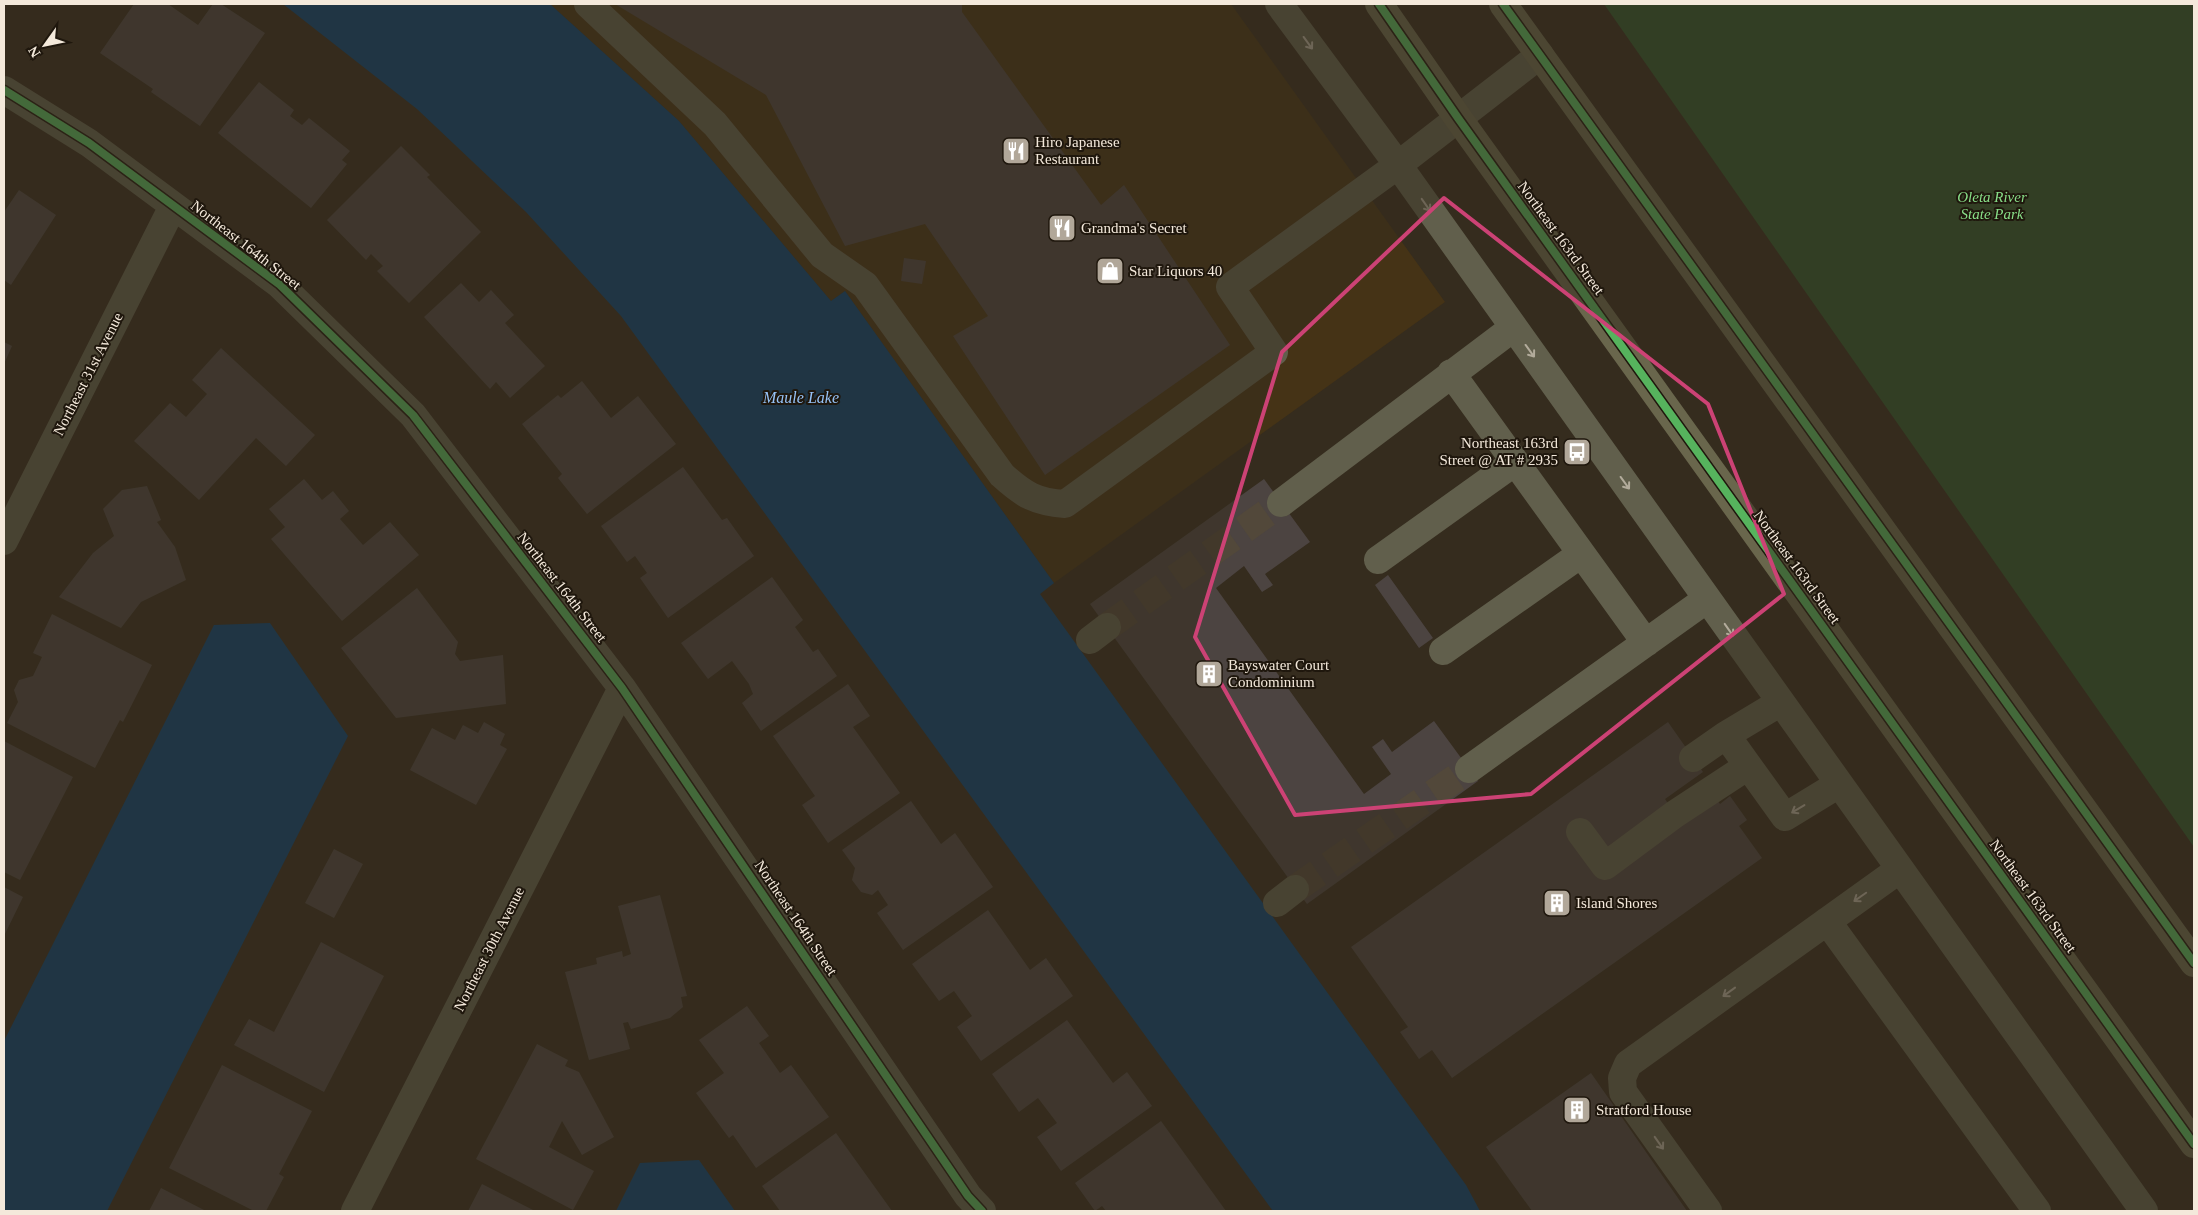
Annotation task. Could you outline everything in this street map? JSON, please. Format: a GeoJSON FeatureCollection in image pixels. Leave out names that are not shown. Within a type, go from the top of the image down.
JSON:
{"type":"FeatureCollection","features":[{"type":"Feature","properties":{"kind":"main road","name":"Northeast 163rd Street"},"geometry":{"type":"LineString","coordinates":[[1379,4],[1458,118],[2194,1144]]}},
{"type":"Feature","properties":{"kind":"main road"},"geometry":{"type":"LineString","coordinates":[[1503,4],[2194,963]]}},
{"type":"Feature","properties":{"kind":"street"},"geometry":{"type":"LineString","coordinates":[[588,4],[715,124],[822,255],[865,285],[1002,475],[1022,493],[1045,502],[1065,504],[1274,352],[1230,286],[1398,165],[1540,55]]}},
{"type":"Feature","properties":{"kind":"street"},"geometry":{"type":"LineString","coordinates":[[1279,4],[1398,165],[1900,869],[2133,1207]]}},
{"type":"Feature","properties":{"kind":"street","name":"Northeast 164th Street"},"geometry":{"type":"LineString","coordinates":[[4,90],[89,143],[279,284],[413,416],[622,688],[968,1196],[982,1211]]}},
{"type":"Feature","properties":{"kind":"street","name":"Northeast 31st Avenue"},"geometry":{"type":"LineString","coordinates":[[4,541],[173,206]]}},
{"type":"Feature","properties":{"kind":"street"},"geometry":{"type":"LineString","coordinates":[[1281,503],[1451,372],[1514,328]]}},
{"type":"Feature","properties":{"kind":"street"},"geometry":{"type":"LineString","coordinates":[[1451,372],[1646,643]]}},
{"type":"Feature","properties":{"kind":"street"},"geometry":{"type":"LineString","coordinates":[[1378,560],[1515,462]]}},
{"type":"Feature","properties":{"kind":"street"},"geometry":{"type":"LineString","coordinates":[[1443,651],[1581,554]]}},
{"type":"Feature","properties":{"kind":"street"},"geometry":{"type":"LineString","coordinates":[[1469,769],[1707,599]]}},
{"type":"Feature","properties":{"kind":"street","name":"Northeast 30th Avenue"},"geometry":{"type":"LineString","coordinates":[[355,1211],[622,688]]}},
{"type":"Feature","properties":{"kind":"street"},"geometry":{"type":"LineString","coordinates":[[1693,758],[1726,735],[1781,702]]}},
{"type":"Feature","properties":{"kind":"street"},"geometry":{"type":"LineString","coordinates":[[1726,735],[1785,817],[1839,784]]}},
{"type":"Feature","properties":{"kind":"street"},"geometry":{"type":"LineString","coordinates":[[1580,832],[1605,866],[1676,814],[1748,766]]}},
{"type":"Feature","properties":{"kind":"street"},"geometry":{"type":"LineString","coordinates":[[1708,1211],[1623,1092],[1622,1078],[1628,1064],[1900,869]]}},
{"type":"Feature","properties":{"kind":"street"},"geometry":{"type":"LineString","coordinates":[[1827,921],[2037,1211]]}},
{"type":"Feature","properties":{"kind":"highlighted area"},"geometry":{"type":"Polygon","coordinates":[[[1444,198],[1708,404],[1784,594],[1531,794],[1295,815],[1195,637],[1282,352],[1444,198]]]}},
{"type":"Feature","properties":{"kind":"shaded area"},"geometry":{"type":"Polygon","coordinates":[[[550,4],[1231,4],[1445,302],[1054,583],[845,291],[831,301],[679,121],[550,4]]]}},
{"type":"Feature","properties":{"kind":"green space","name":"Oleta River State Park"},"geometry":{"type":"Polygon","coordinates":[[[1604,4],[2194,4],[2194,847],[1604,4]]]}},
{"type":"Feature","properties":{"kind":"water","name":"Maule Lake"},"geometry":{"type":"Polygon","coordinates":[[[283,4],[550,4],[679,121],[831,301],[845,291],[1054,583],[1040,594],[1466,1185],[1480,1211],[1273,1211],[621,316],[526,212],[417,109],[283,4]]]}},
{"type":"Feature","properties":{"kind":"water"},"geometry":{"type":"Polygon","coordinates":[[[270,623],[348,736],[107,1211],[4,1211],[4,1041],[214,625],[270,623]]]}},
{"type":"Feature","properties":{"kind":"water"},"geometry":{"type":"Polygon","coordinates":[[[699,1160],[735,1211],[616,1211],[640,1163],[699,1160]]]}},
{"type":"Feature","properties":{"kind":"building"},"geometry":{"type":"Polygon","coordinates":[[[134,4],[168,4],[198,25],[213,4],[221,4],[265,33],[200,126],[151,92],[153,89],[100,53],[134,4]]]}},
{"type":"Feature","properties":{"kind":"building"},"geometry":{"type":"Polygon","coordinates":[[[615,4],[962,4],[962,12],[1101,205],[1124,185],[1230,345],[1045,475],[953,336],[988,316],[925,224],[845,246],[766,95],[615,4]]]}},
{"type":"Feature","properties":{"kind":"building"},"geometry":{"type":"Polygon","coordinates":[[[259,82],[294,110],[290,116],[302,125],[309,118],[350,151],[342,160],[347,164],[311,208],[218,133],[259,82]]]}},
{"type":"Feature","properties":{"kind":"building"},"geometry":{"type":"Polygon","coordinates":[[[401,146],[430,175],[427,177],[481,232],[409,303],[377,271],[383,266],[371,254],[366,260],[327,220],[401,146]]]}},
{"type":"Feature","properties":{"kind":"building"},"geometry":{"type":"Polygon","coordinates":[[[19,190],[56,215],[11,285],[4,280],[4,212],[19,190]]]}},
{"type":"Feature","properties":{"kind":"building"},"geometry":{"type":"Polygon","coordinates":[[[904,258],[926,261],[922,284],[901,281],[904,258]]]}},
{"type":"Feature","properties":{"kind":"building"},"geometry":{"type":"Polygon","coordinates":[[[461,283],[479,302],[491,290],[514,315],[505,323],[545,366],[510,398],[496,382],[490,389],[424,317],[461,283]]]}},
{"type":"Feature","properties":{"kind":"building"},"geometry":{"type":"Polygon","coordinates":[[[4,342],[12,346],[4,364],[4,342]]]}},
{"type":"Feature","properties":{"kind":"building"},"geometry":{"type":"Polygon","coordinates":[[[221,348],[315,435],[286,466],[256,438],[199,500],[134,441],[170,403],[186,417],[207,394],[192,380],[221,348]]]}},
{"type":"Feature","properties":{"kind":"building"},"geometry":{"type":"Polygon","coordinates":[[[582,381],[611,418],[638,396],[676,444],[587,514],[558,478],[562,474],[522,424],[558,395],[561,398],[582,381]]]}},
{"type":"Feature","properties":{"kind":"building"},"geometry":{"type":"Polygon","coordinates":[[[683,467],[722,520],[727,518],[754,556],[668,618],[640,578],[647,573],[635,556],[627,562],[601,526],[683,467]]]}},
{"type":"Feature","properties":{"kind":"building"},"geometry":{"type":"Polygon","coordinates":[[[304,479],[322,500],[333,491],[349,511],[340,519],[363,545],[390,522],[419,555],[342,621],[271,539],[285,527],[269,509],[304,479]]]}},
{"type":"Feature","properties":{"kind":"building","name":"Bayswater Court Condominium"},"geometry":{"type":"Polygon","coordinates":[[[1264,479],[1310,542],[1265,574],[1273,585],[1262,592],[1244,566],[1216,588],[1364,794],[1391,774],[1372,747],[1383,739],[1392,752],[1434,721],[1478,781],[1307,904],[1090,604],[1264,479]]]}},
{"type":"Feature","properties":{"kind":"building"},"geometry":{"type":"Polygon","coordinates":[[[147,486],[161,520],[157,522],[175,547],[186,580],[141,602],[121,628],[59,597],[93,553],[114,536],[103,509],[122,490],[147,486]]]}},
{"type":"Feature","properties":{"kind":"building"},"geometry":{"type":"Polygon","coordinates":[[[1388,575],[1433,638],[1419,648],[1375,585],[1388,575]]]}},
{"type":"Feature","properties":{"kind":"building"},"geometry":{"type":"Polygon","coordinates":[[[772,577],[803,620],[795,627],[813,652],[818,649],[837,676],[761,731],[742,703],[753,694],[749,684],[732,661],[708,679],[681,643],[772,577]]]}},
{"type":"Feature","properties":{"kind":"building"},"geometry":{"type":"Polygon","coordinates":[[[417,588],[458,642],[455,654],[460,661],[503,655],[506,704],[396,718],[341,648],[417,588]]]}},
{"type":"Feature","properties":{"kind":"building"},"geometry":{"type":"Polygon","coordinates":[[[52,614],[152,665],[123,722],[120,720],[95,768],[7,723],[18,702],[14,690],[19,680],[33,676],[42,657],[33,653],[52,614]]]}},
{"type":"Feature","properties":{"kind":"building"},"geometry":{"type":"Polygon","coordinates":[[[848,684],[870,716],[853,727],[900,793],[828,843],[802,805],[815,796],[773,736],[848,684]]]}},
{"type":"Feature","properties":{"kind":"building"},"geometry":{"type":"Polygon","coordinates":[[[484,722],[505,734],[500,745],[507,749],[476,805],[410,770],[432,728],[455,740],[463,725],[478,733],[484,722]]]}},
{"type":"Feature","properties":{"kind":"building","name":"Island Shores"},"geometry":{"type":"Polygon","coordinates":[[[1668,722],[1703,772],[1665,799],[1679,820],[1714,796],[1720,804],[1730,796],[1747,820],[1739,826],[1762,858],[1452,1078],[1432,1050],[1419,1059],[1400,1032],[1408,1027],[1351,947],[1668,722]]]}},
{"type":"Feature","properties":{"kind":"building"},"geometry":{"type":"Polygon","coordinates":[[[4,741],[73,777],[20,880],[4,872],[4,741]]]}},
{"type":"Feature","properties":{"kind":"building"},"geometry":{"type":"Polygon","coordinates":[[[911,801],[941,844],[955,833],[993,887],[903,950],[877,913],[888,905],[878,890],[872,895],[861,892],[852,880],[855,868],[842,850],[911,801]]]}},
{"type":"Feature","properties":{"kind":"building"},"geometry":{"type":"Polygon","coordinates":[[[334,849],[363,864],[334,918],[305,903],[334,849]]]}},
{"type":"Feature","properties":{"kind":"building"},"geometry":{"type":"Polygon","coordinates":[[[4,887],[23,897],[4,936],[4,887]]]}},
{"type":"Feature","properties":{"kind":"building"},"geometry":{"type":"Polygon","coordinates":[[[660,895],[687,996],[681,997],[683,1007],[670,1018],[631,1029],[628,1022],[623,1023],[630,1049],[589,1060],[565,972],[597,964],[596,958],[622,951],[623,957],[631,954],[618,906],[660,895]]]}},
{"type":"Feature","properties":{"kind":"building"},"geometry":{"type":"Polygon","coordinates":[[[988,910],[1030,970],[1046,958],[1073,996],[981,1061],[957,1027],[972,1016],[954,991],[939,1001],[912,964],[988,910]]]}},
{"type":"Feature","properties":{"kind":"building"},"geometry":{"type":"Polygon","coordinates":[[[321,942],[384,976],[324,1092],[234,1045],[249,1019],[274,1032],[321,942]]]}},
{"type":"Feature","properties":{"kind":"building"},"geometry":{"type":"Polygon","coordinates":[[[747,1006],[769,1036],[759,1043],[780,1073],[791,1065],[829,1117],[756,1168],[733,1135],[729,1138],[696,1093],[724,1073],[699,1040],[747,1006]]]}},
{"type":"Feature","properties":{"kind":"building"},"geometry":{"type":"Polygon","coordinates":[[[1067,1020],[1113,1083],[1127,1072],[1152,1106],[1061,1171],[1037,1137],[1057,1123],[1038,1098],[1019,1112],[992,1074],[1067,1020]]]}},
{"type":"Feature","properties":{"kind":"building"},"geometry":{"type":"Polygon","coordinates":[[[537,1044],[568,1060],[565,1066],[579,1072],[614,1137],[582,1155],[562,1121],[549,1147],[594,1171],[573,1210],[476,1159],[537,1044]]]}},
{"type":"Feature","properties":{"kind":"building"},"geometry":{"type":"Polygon","coordinates":[[[222,1065],[312,1111],[279,1174],[284,1177],[266,1211],[254,1211],[169,1168],[222,1065]]]}},
{"type":"Feature","properties":{"kind":"building","name":"Stratford House"},"geometry":{"type":"Polygon","coordinates":[[[1591,1073],[1687,1211],[1532,1211],[1486,1147],[1591,1073]]]}},
{"type":"Feature","properties":{"kind":"building"},"geometry":{"type":"Polygon","coordinates":[[[1161,1121],[1226,1211],[1106,1211],[1102,1206],[1095,1211],[1075,1183],[1161,1121]]]}},
{"type":"Feature","properties":{"kind":"building"},"geometry":{"type":"Polygon","coordinates":[[[836,1133],[892,1211],[780,1211],[762,1186],[836,1133]]]}},
{"type":"Feature","properties":{"kind":"building"},"geometry":{"type":"Polygon","coordinates":[[[482,1184],[535,1211],[468,1211],[482,1184]]]}},
{"type":"Feature","properties":{"kind":"building"},"geometry":{"type":"Polygon","coordinates":[[[161,1188],[206,1211],[149,1211],[161,1188]]]}},
{"type":"Feature","properties":{"kind":"tunnel"},"geometry":{"type":"LineString","coordinates":[[1107,627],[1281,503]]}},
{"type":"Feature","properties":{"kind":"tunnel"},"geometry":{"type":"LineString","coordinates":[[1295,889],[1469,769]]}},
{"type":"Feature","properties":{"kind":"cycle path"},"geometry":{"type":"LineString","coordinates":[[1379,4],[1458,118],[2194,1144]]}},
{"type":"Feature","properties":{"kind":"cycle path"},"geometry":{"type":"LineString","coordinates":[[1503,4],[2194,963]]}},
{"type":"Feature","properties":{"kind":"cycle path"},"geometry":{"type":"LineString","coordinates":[[4,90],[89,143],[279,284],[413,415],[622,688],[968,1196],[982,1211]]}},
{"type":"Feature","properties":{"kind":"place","name":"Hiro Japanese Restaurant"},"geometry":{"type":"Point","coordinates":[1016,151]}},
{"type":"Feature","properties":{"kind":"place","name":"Grandma's Secret"},"geometry":{"type":"Point","coordinates":[1062,228]}},
{"type":"Feature","properties":{"kind":"place","name":"Star Liquors 40"},"geometry":{"type":"Point","coordinates":[1110,271]}},
{"type":"Feature","properties":{"kind":"place","name":"Northeast 163rd Street @ AT # 2935"},"geometry":{"type":"Point","coordinates":[1577,452]}},
{"type":"Feature","properties":{"kind":"place","name":"Bayswater Court Condominium"},"geometry":{"type":"Point","coordinates":[1209,674]}},
{"type":"Feature","properties":{"kind":"place","name":"Island Shores"},"geometry":{"type":"Point","coordinates":[1557,903]}},
{"type":"Feature","properties":{"kind":"place","name":"Stratford House"},"geometry":{"type":"Point","coordinates":[1577,1110]}}]}
